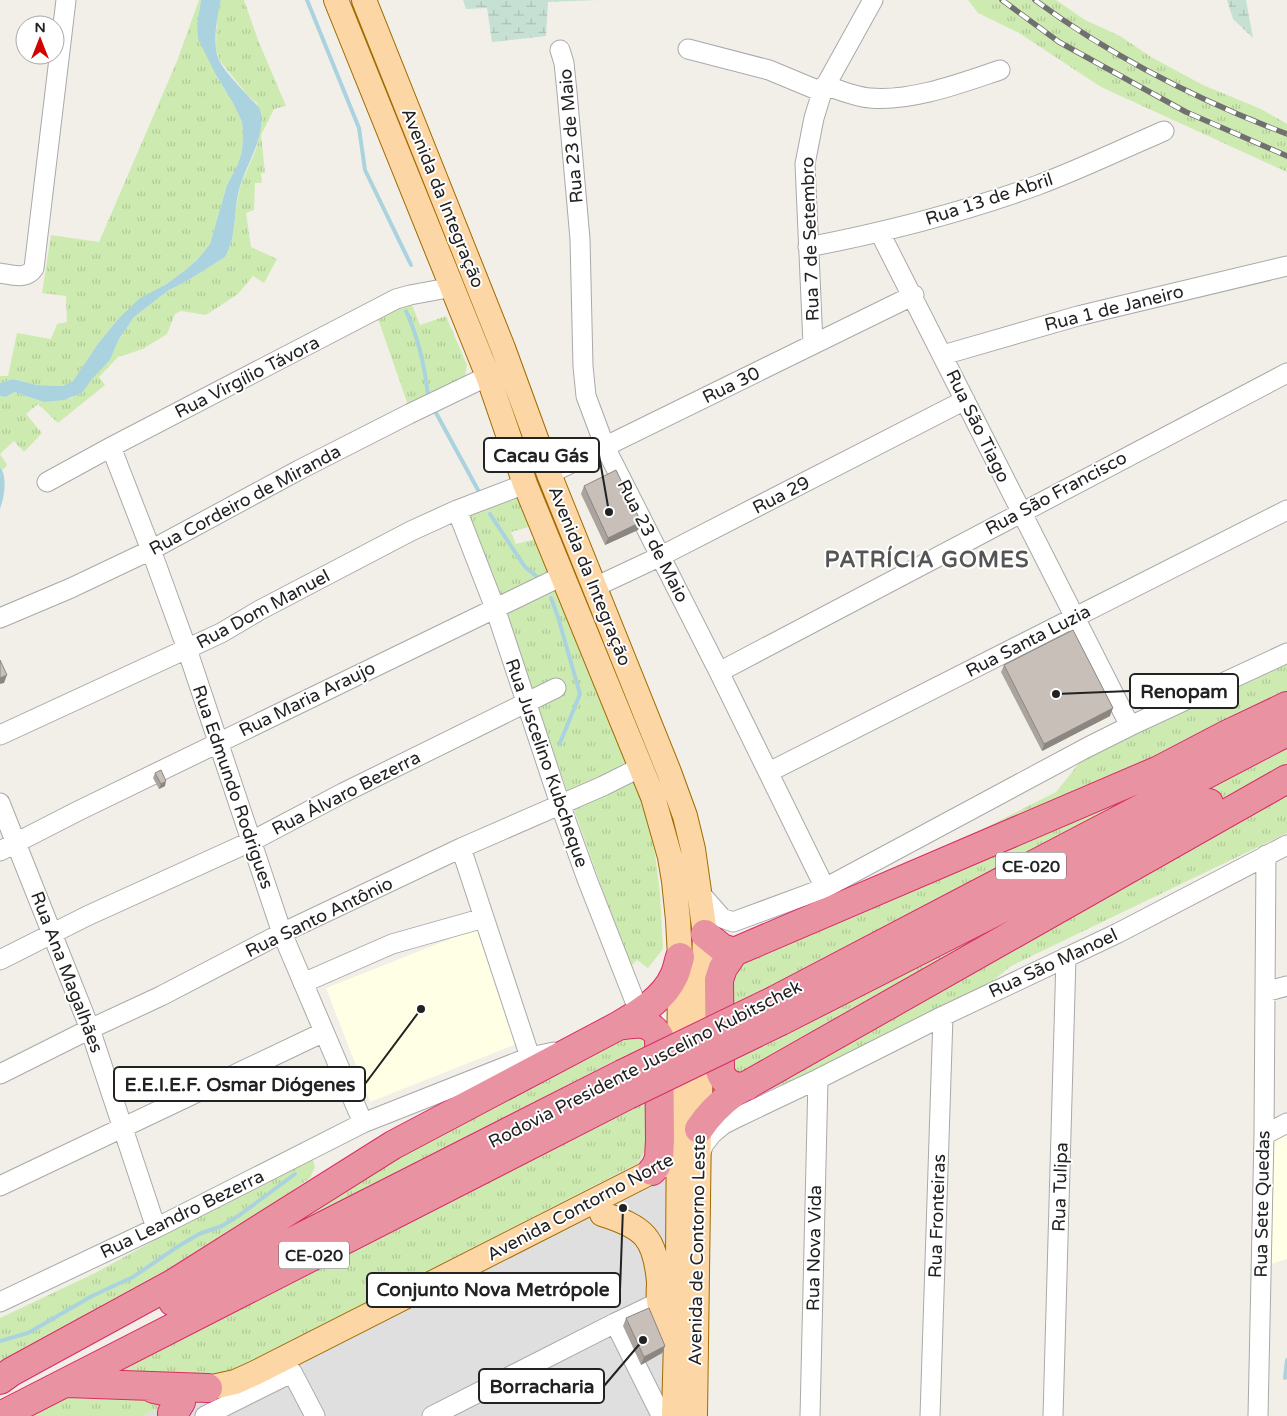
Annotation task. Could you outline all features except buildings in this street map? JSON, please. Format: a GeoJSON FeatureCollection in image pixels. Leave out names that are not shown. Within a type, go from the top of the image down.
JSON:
{"type":"FeatureCollection","features":[{"type":"Feature","properties":{"kind":"highway"},"geometry":{"type":"LineString","coordinates":[[747,1086],[742,1087],[730,1084],[723,1079],[720,1071],[719,980],[723,968],[734,952],[1159,770],[1226,734],[1287,706]]}},
{"type":"Feature","properties":{"kind":"highway","name":"Rodovia Presidente Juscelino Kubitschek"},"geometry":{"type":"LineString","coordinates":[[778,1011],[1287,732]]}},
{"type":"Feature","properties":{"kind":"highway","name":"Rodovia Presidente Juscelino Kubitschek"},"geometry":{"type":"LineString","coordinates":[[0,1391],[625,1084],[1287,763]]}},
{"type":"Feature","properties":{"kind":"highway"},"geometry":{"type":"LineString","coordinates":[[699,1129],[721,1102],[747,1086],[1287,779]]}},
{"type":"Feature","properties":{"kind":"highway"},"geometry":{"type":"LineString","coordinates":[[705,934],[722,948],[734,952]]}},
{"type":"Feature","properties":{"kind":"highway"},"geometry":{"type":"LineString","coordinates":[[0,1380],[10,1372],[174,1283],[393,1145],[627,1021],[660,996],[674,976],[680,957]]}},
{"type":"Feature","properties":{"kind":"highway"},"geometry":{"type":"LineString","coordinates":[[627,1021],[650,1026],[659,1036],[660,1140],[656,1166],[652,1171]]}},
{"type":"Feature","properties":{"kind":"highway","name":"Rodovia Presidente Juscelino Kubitschek"},"geometry":{"type":"LineString","coordinates":[[0,1416],[625,1084]]}},
{"type":"Feature","properties":{"kind":"highway"},"geometry":{"type":"LineString","coordinates":[[64,1383],[208,1388]]}},
{"type":"Feature","properties":{"kind":"highway"},"geometry":{"type":"LineString","coordinates":[[116,1384],[178,1394],[181,1402],[170,1415]]}},
{"type":"Feature","properties":{"kind":"main road","name":"Avenida da Integração"},"geometry":{"type":"LineString","coordinates":[[336,0],[488,376],[525,484],[653,797],[670,857],[678,920],[680,957]]}},
{"type":"Feature","properties":{"kind":"main road","name":"Avenida da Integração"},"geometry":{"type":"LineString","coordinates":[[364,0],[487,308],[549,474],[685,816],[693,849],[705,934],[701,1084]]}},
{"type":"Feature","properties":{"kind":"main road"},"geometry":{"type":"LineString","coordinates":[[438,253],[462,245]]}},
{"type":"Feature","properties":{"kind":"main road"},"geometry":{"type":"LineString","coordinates":[[463,316],[487,308]]}},
{"type":"Feature","properties":{"kind":"main road","name":"Avenida de Contorno Leste"},"geometry":{"type":"LineString","coordinates":[[680,957],[688,1158],[694,1416]]}},
{"type":"Feature","properties":{"kind":"main road","name":"Avenida de Contorno Leste"},"geometry":{"type":"LineString","coordinates":[[699,1129],[701,1084]]}},
{"type":"Feature","properties":{"kind":"main road","name":"Avenida Contorno Norte"},"geometry":{"type":"LineString","coordinates":[[208,1388],[235,1382],[255,1373],[598,1207],[652,1171],[688,1158],[699,1129]]}},
{"type":"Feature","properties":{"kind":"main road","name":"Avenida de Contorno Leste"},"geometry":{"type":"LineString","coordinates":[[663,1415],[675,1353],[665,1287],[688,1158]]}},
{"type":"Feature","properties":{"kind":"main road"},"geometry":{"type":"LineString","coordinates":[[208,1388],[256,1385],[290,1374],[598,1207],[633,1226],[646,1237],[668,1270],[665,1287],[675,1353]]}},
{"type":"Feature","properties":{"kind":"street"},"geometry":{"type":"LineString","coordinates":[[0,274],[18,276],[29,274],[34,268],[36,260],[66,0]]}},
{"type":"Feature","properties":{"kind":"street","name":"Rua 7 de Setembro"},"geometry":{"type":"LineString","coordinates":[[813,344],[805,164],[814,118],[824,88],[873,0]]}},
{"type":"Feature","properties":{"kind":"street"},"geometry":{"type":"LineString","coordinates":[[688,49],[769,70],[824,88],[867,98],[884,99],[936,91],[1000,70]]}},
{"type":"Feature","properties":{"kind":"street","name":"Rua 23 de Maio"},"geometry":{"type":"LineString","coordinates":[[560,50],[568,92],[580,239],[583,366],[586,396],[605,448],[719,672],[825,888]]}},
{"type":"Feature","properties":{"kind":"street","name":"Rua 13 de Abril"},"geometry":{"type":"LineString","coordinates":[[808,247],[880,233],[998,199],[1040,184],[1164,131]]}},
{"type":"Feature","properties":{"kind":"street","name":"Rua São Tiago"},"geometry":{"type":"LineString","coordinates":[[880,233],[914,296],[1020,512],[1130,726]]}},
{"type":"Feature","properties":{"kind":"street","name":"Rua 1 de Janeiro"},"geometry":{"type":"LineString","coordinates":[[943,355],[1078,316],[1287,266]]}},
{"type":"Feature","properties":{"kind":"street","name":"Rua Virgílio Távora"},"geometry":{"type":"LineString","coordinates":[[47,482],[396,299],[452,287]]}},
{"type":"Feature","properties":{"kind":"street","name":"Rua 30"},"geometry":{"type":"LineString","coordinates":[[549,474],[914,296]]}},
{"type":"Feature","properties":{"kind":"street","name":"Rua São Francisco"},"geometry":{"type":"LineString","coordinates":[[719,672],[1287,373]]}},
{"type":"Feature","properties":{"kind":"street","name":"Rua Cordeiro de Miranda"},"geometry":{"type":"LineString","coordinates":[[0,618],[71,588],[151,550],[299,470],[488,376]]}},
{"type":"Feature","properties":{"kind":"street","name":"Rua 29"},"geometry":{"type":"LineString","coordinates":[[595,587],[660,556],[965,400]]}},
{"type":"Feature","properties":{"kind":"street","name":"Rua Edmundo Rodrigues"},"geometry":{"type":"LineString","coordinates":[[111,447],[187,649],[282,933],[363,1123]]}},
{"type":"Feature","properties":{"kind":"street","name":"Rua Dom Manuel"},"geometry":{"type":"LineString","coordinates":[[0,735],[221,633],[260,610],[411,531],[456,510],[525,484]]}},
{"type":"Feature","properties":{"kind":"street","name":"Rua Juscelino Kubcheque"},"geometry":{"type":"LineString","coordinates":[[456,510],[495,608],[587,879],[636,1004],[627,1021]]}},
{"type":"Feature","properties":{"kind":"street","name":"Rua Santa Luzia"},"geometry":{"type":"LineString","coordinates":[[769,772],[1287,510]]}},
{"type":"Feature","properties":{"kind":"street","name":"Rua Maria Araujo"},"geometry":{"type":"LineString","coordinates":[[8,847],[218,742],[562,576]]}},
{"type":"Feature","properties":{"kind":"street"},"geometry":{"type":"LineString","coordinates":[[700,893],[722,918],[733,922],[825,888],[1130,726],[1287,653]]}},
{"type":"Feature","properties":{"kind":"street","name":"Rua Álvaro Bezerra"},"geometry":{"type":"LineString","coordinates":[[0,960],[87,916],[252,841],[556,688]]}},
{"type":"Feature","properties":{"kind":"street","name":"Rua Santo Antônio"},"geometry":{"type":"LineString","coordinates":[[0,1074],[90,1029],[162,996],[282,933],[461,848],[641,768]]}},
{"type":"Feature","properties":{"kind":"street","name":"Rua Ana Magalhães"},"geometry":{"type":"LineString","coordinates":[[0,803],[8,847],[53,934],[90,1029],[156,1228]]}},
{"type":"Feature","properties":{"kind":"street","name":"Rua São Manoel"},"geometry":{"type":"LineString","coordinates":[[688,1158],[724,1124],[943,1016],[1118,933],[1287,844]]}},
{"type":"Feature","properties":{"kind":"street"},"geometry":{"type":"LineString","coordinates":[[461,848],[530,1057]]}},
{"type":"Feature","properties":{"kind":"street","name":"Rua Sete Quedas"},"geometry":{"type":"LineString","coordinates":[[1258,1416],[1264,1135],[1266,855]]}},
{"type":"Feature","properties":{"kind":"street"},"geometry":{"type":"LineString","coordinates":[[303,983],[392,944],[484,918]]}},
{"type":"Feature","properties":{"kind":"street","name":"Rua Tulipa"},"geometry":{"type":"LineString","coordinates":[[1053,1416],[1066,957]]}},
{"type":"Feature","properties":{"kind":"street"},"geometry":{"type":"LineString","coordinates":[[1265,992],[1287,986]]}},
{"type":"Feature","properties":{"kind":"street","name":"Rua Fronteiras"},"geometry":{"type":"LineString","coordinates":[[930,1416],[943,1016]]}},
{"type":"Feature","properties":{"kind":"street"},"geometry":{"type":"LineString","coordinates":[[0,1186],[324,1032]]}},
{"type":"Feature","properties":{"kind":"street","name":"Rua Leandro Bezerra"},"geometry":{"type":"LineString","coordinates":[[0,1302],[156,1228],[363,1123],[530,1057],[583,1045]]}},
{"type":"Feature","properties":{"kind":"street","name":"Rua Nova Vida"},"geometry":{"type":"LineString","coordinates":[[810,1416],[818,1079]]}},
{"type":"Feature","properties":{"kind":"street"},"geometry":{"type":"LineString","coordinates":[[1264,1135],[1287,1123]]}},
{"type":"Feature","properties":{"kind":"street"},"geometry":{"type":"LineString","coordinates":[[432,1416],[615,1322],[665,1287]]}},
{"type":"Feature","properties":{"kind":"street"},"geometry":{"type":"LineString","coordinates":[[615,1322],[663,1415]]}},
{"type":"Feature","properties":{"kind":"street"},"geometry":{"type":"LineString","coordinates":[[205,1416],[290,1374],[315,1416]]}},
{"type":"Feature","properties":{"kind":"shaded area"},"geometry":{"type":"Polygon","coordinates":[[[478,928],[519,1043],[370,1102],[326,988],[478,928]]]}},
{"type":"Feature","properties":{"kind":"shaded area"},"geometry":{"type":"Polygon","coordinates":[[[701,1084],[695,1416],[143,1416],[636,1164],[701,1084]]]}},
{"type":"Feature","properties":{"kind":"shaded area"},"geometry":{"type":"Polygon","coordinates":[[[1287,1128],[1287,1259],[1268,1265],[1270,1137],[1287,1128]]]}},
{"type":"Feature","properties":{"kind":"green space"},"geometry":{"type":"Polygon","coordinates":[[[199,0],[201,0],[197,24],[216,75],[242,122],[243,133],[242,151],[238,164],[227,185],[210,244],[197,260],[184,271],[118,319],[97,345],[73,381],[62,386],[37,385],[13,379],[0,383],[0,376],[8,376],[17,333],[51,339],[57,324],[67,322],[66,296],[42,293],[51,235],[99,242],[177,61],[199,0]]]}},
{"type":"Feature","properties":{"kind":"green space"},"geometry":{"type":"Polygon","coordinates":[[[221,0],[244,0],[258,40],[286,106],[274,109],[261,135],[265,173],[261,173],[262,183],[255,183],[254,210],[246,213],[251,247],[277,259],[264,283],[253,276],[238,294],[206,315],[181,311],[175,314],[167,334],[143,349],[118,357],[99,377],[105,385],[58,423],[38,404],[26,414],[42,433],[24,452],[14,441],[0,454],[0,396],[6,397],[14,392],[44,402],[72,398],[110,360],[119,339],[134,317],[169,290],[225,257],[232,240],[237,203],[243,179],[258,141],[259,126],[257,103],[249,97],[220,61],[216,49],[217,15],[221,0]]]}},
{"type":"Feature","properties":{"kind":"green space"},"geometry":{"type":"Polygon","coordinates":[[[463,0],[599,0],[548,2],[546,36],[492,42],[487,8],[466,9],[463,0]]]}},
{"type":"Feature","properties":{"kind":"green space"},"geometry":{"type":"Polygon","coordinates":[[[968,0],[1056,0],[1085,20],[1120,36],[1151,57],[1203,85],[1261,109],[1287,124],[1287,172],[1101,87],[1019,33],[978,13],[968,0]]]}},
{"type":"Feature","properties":{"kind":"green space"},"geometry":{"type":"Polygon","coordinates":[[[1227,0],[1246,0],[1253,38],[1233,19],[1227,0]]]}},
{"type":"Feature","properties":{"kind":"green space"},"geometry":{"type":"Polygon","coordinates":[[[412,305],[420,325],[446,316],[467,365],[465,376],[458,382],[408,405],[377,316],[394,307],[412,305]]]}},
{"type":"Feature","properties":{"kind":"green space"},"geometry":{"type":"Polygon","coordinates":[[[0,454],[7,465],[3,470],[0,467],[0,454]]]}},
{"type":"Feature","properties":{"kind":"green space"},"geometry":{"type":"Polygon","coordinates":[[[520,496],[532,526],[511,532],[516,544],[536,539],[551,570],[547,575],[500,597],[469,515],[506,499],[520,496]]]}},
{"type":"Feature","properties":{"kind":"green space"},"geometry":{"type":"Polygon","coordinates":[[[555,588],[641,798],[655,853],[660,894],[663,949],[648,968],[637,960],[630,967],[537,706],[508,615],[509,610],[555,588]]]}},
{"type":"Feature","properties":{"kind":"green space"},"geometry":{"type":"Polygon","coordinates":[[[1287,662],[1287,833],[1011,966],[985,987],[803,1078],[771,1089],[756,1089],[730,1084],[728,971],[773,935],[1056,792],[1081,761],[1287,662]]]}},
{"type":"Feature","properties":{"kind":"green space"},"geometry":{"type":"Polygon","coordinates":[[[632,1032],[646,1034],[647,1149],[636,1164],[143,1416],[31,1416],[638,1106],[628,1054],[235,1256],[399,1150],[632,1032]]]}},
{"type":"Feature","properties":{"kind":"green space"},"geometry":{"type":"Polygon","coordinates":[[[307,1160],[313,1160],[315,1167],[310,1178],[253,1218],[211,1251],[0,1369],[0,1318],[95,1273],[263,1181],[307,1160]]]}},
{"type":"Feature","properties":{"kind":"water"},"geometry":{"type":"Polygon","coordinates":[[[201,0],[221,0],[216,39],[219,60],[232,79],[258,106],[261,114],[260,135],[238,194],[229,250],[225,257],[169,290],[134,317],[119,339],[110,360],[82,393],[64,400],[44,402],[14,392],[6,397],[0,396],[0,383],[13,379],[37,385],[62,386],[73,381],[97,345],[118,319],[140,298],[165,285],[184,271],[197,260],[210,244],[227,185],[238,164],[242,151],[243,133],[242,122],[233,103],[198,39],[197,24],[201,0]]]}},
{"type":"Feature","properties":{"kind":"water"},"geometry":{"type":"Polygon","coordinates":[[[0,467],[5,482],[0,509],[0,467]]]}},
{"type":"Feature","properties":{"kind":"waterway"},"geometry":{"type":"LineString","coordinates":[[307,0],[359,128],[365,170],[411,265]]}},
{"type":"Feature","properties":{"kind":"waterway"},"geometry":{"type":"LineString","coordinates":[[406,311],[420,353],[428,396]]}},
{"type":"Feature","properties":{"kind":"waterway"},"geometry":{"type":"LineString","coordinates":[[435,411],[478,490]]}},
{"type":"Feature","properties":{"kind":"waterway"},"geometry":{"type":"LineString","coordinates":[[490,514],[525,567],[540,579]]}},
{"type":"Feature","properties":{"kind":"waterway"},"geometry":{"type":"LineString","coordinates":[[551,598],[580,694],[560,743]]}},
{"type":"Feature","properties":{"kind":"waterway"},"geometry":{"type":"LineString","coordinates":[[0,1341],[28,1333],[92,1296],[133,1277],[199,1234],[222,1226],[241,1214],[295,1174]]}},
{"type":"Feature","properties":{"kind":"waterway"},"geometry":{"type":"LineString","coordinates":[[1285,1378],[1287,1360]]}},
{"type":"Feature","properties":{"kind":"railway"},"geometry":{"type":"LineString","coordinates":[[1002,0],[1059,42],[1186,112],[1287,156]]}},
{"type":"Feature","properties":{"kind":"railway"},"geometry":{"type":"LineString","coordinates":[[1035,0],[1094,40],[1156,76],[1221,107],[1287,134]]}},
{"type":"Feature","properties":{"kind":"place","name":"Cacau Gás"},"geometry":{"type":"Point","coordinates":[609,512]}},
{"type":"Feature","properties":{"kind":"place","name":"Renopam"},"geometry":{"type":"Point","coordinates":[1056,694]}},
{"type":"Feature","properties":{"kind":"place","name":"E.E.I.E.F. Osmar Diógenes"},"geometry":{"type":"Point","coordinates":[421,1009]}},
{"type":"Feature","properties":{"kind":"place","name":"Conjunto Nova Metrópole"},"geometry":{"type":"Point","coordinates":[623,1208]}},
{"type":"Feature","properties":{"kind":"place","name":"Borracharia"},"geometry":{"type":"Point","coordinates":[643,1340]}},
{"type":"Feature","properties":{"kind":"district","name":"PATRÍCIA GOMES"},"geometry":{"type":"Point","coordinates":[927,559]}}]}
